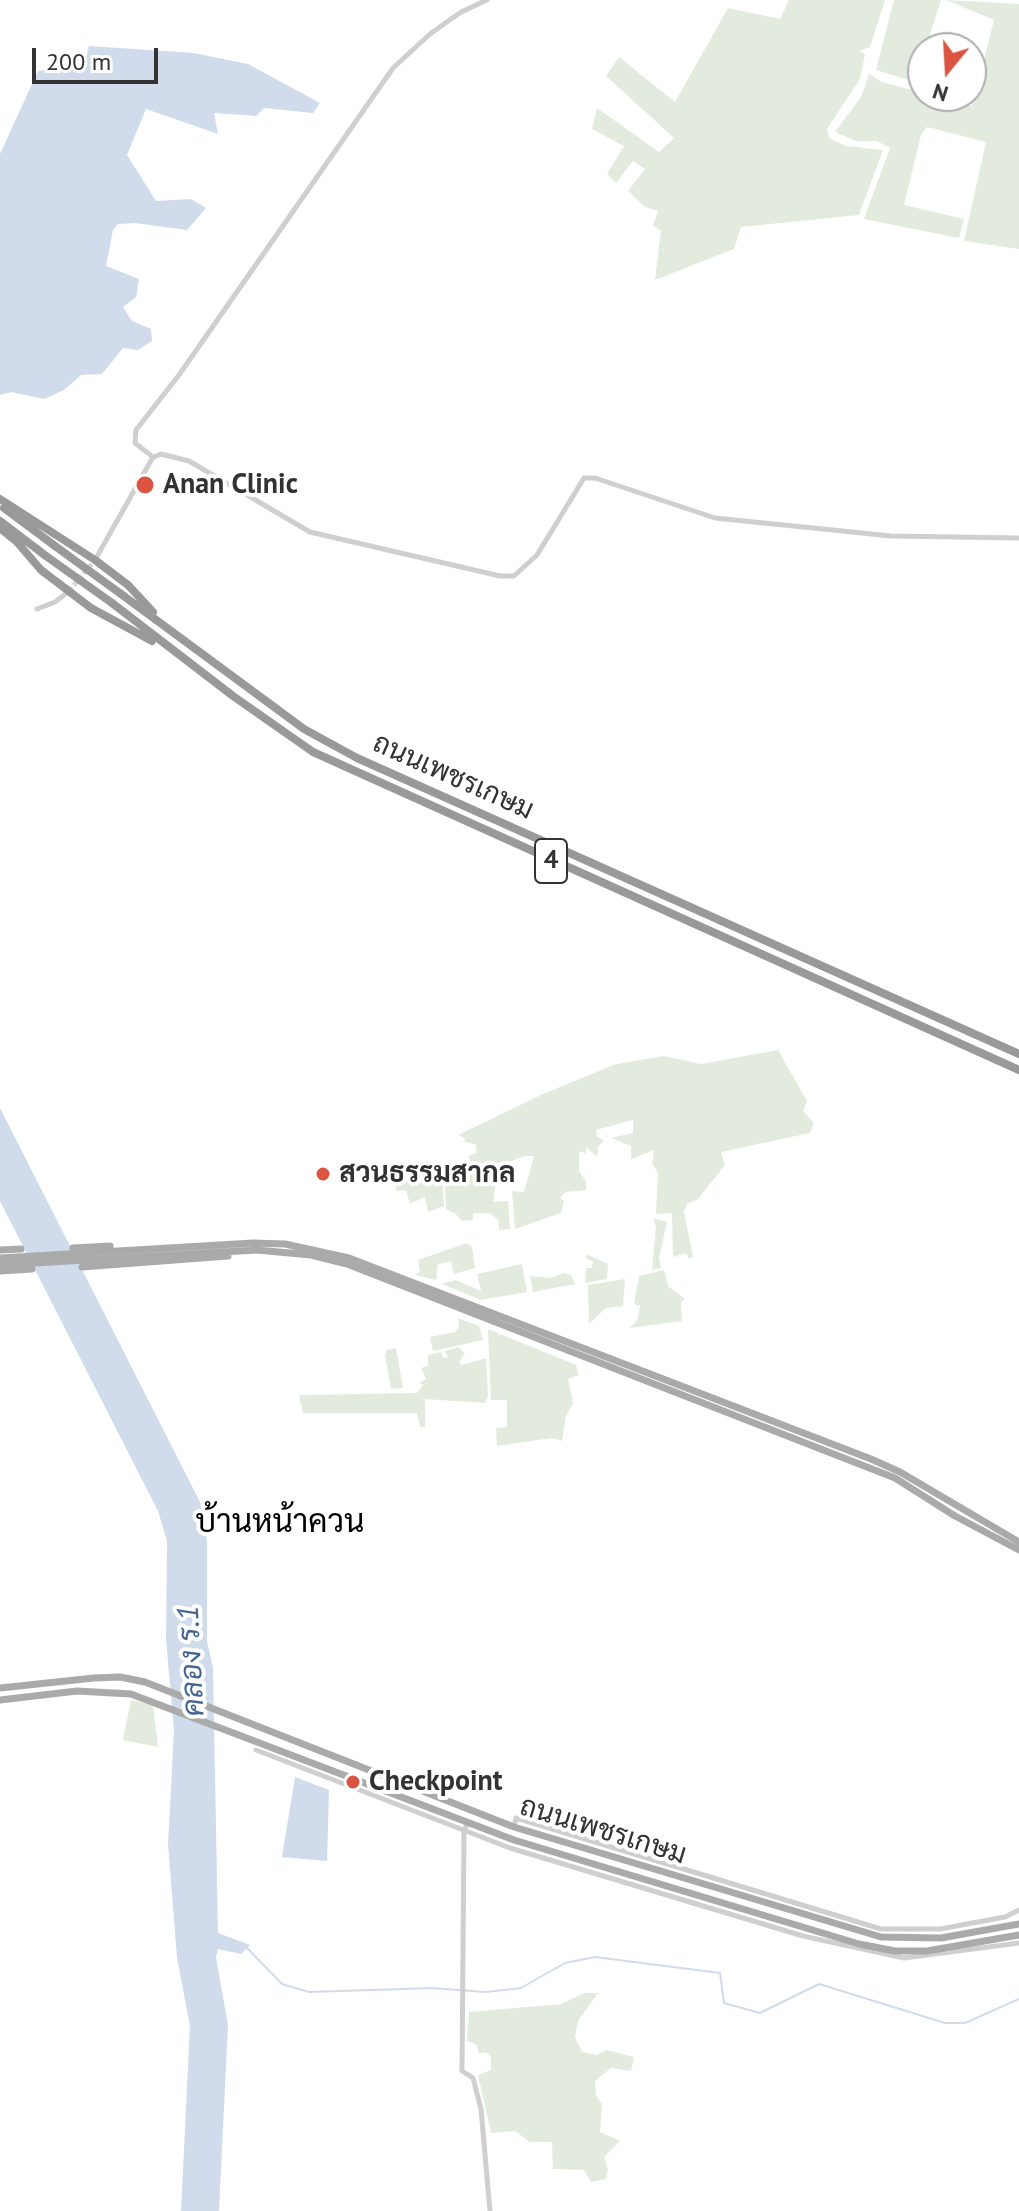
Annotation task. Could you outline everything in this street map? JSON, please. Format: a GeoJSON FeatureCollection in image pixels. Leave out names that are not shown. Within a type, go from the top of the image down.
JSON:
{"type":"FeatureCollection","features":[{"type":"Feature","properties":{"kind":"highway"},"geometry":{"type":"LineString","coordinates":[[0,502],[95,560],[128,585],[168,625],[171,632]]}},
{"type":"Feature","properties":{"kind":"highway","name":"ถนนเพชรเกษม"},"geometry":{"type":"LineString","coordinates":[[0,502],[55,546],[315,736],[357,758],[1019,1054]]}},
{"type":"Feature","properties":{"kind":"highway","name":"ถนนเพชรเกษม"},"geometry":{"type":"LineString","coordinates":[[0,521],[313,752],[649,906],[1019,1070]]}},
{"type":"Feature","properties":{"kind":"highway"},"geometry":{"type":"LineString","coordinates":[[0,528],[68,592],[91,608],[172,650]]}},
{"type":"Feature","properties":{"kind":"highway"},"geometry":{"type":"LineString","coordinates":[[649,906],[655,891]]}},
{"type":"Feature","properties":{"kind":"main road"},"geometry":{"type":"LineString","coordinates":[[0,1268],[253,1243]]}},
{"type":"Feature","properties":{"kind":"main road"},"geometry":{"type":"LineString","coordinates":[[73,1248],[285,1244],[349,1258],[660,1376],[900,1472],[1019,1542]]}},
{"type":"Feature","properties":{"kind":"main road"},"geometry":{"type":"LineString","coordinates":[[0,1250],[21,1249]]}},
{"type":"Feature","properties":{"kind":"main road"},"geometry":{"type":"LineString","coordinates":[[0,1258],[257,1250],[286,1252],[371,1272],[895,1478],[955,1516],[1019,1550]]}},
{"type":"Feature","properties":{"kind":"main road"},"geometry":{"type":"LineString","coordinates":[[82,1267],[286,1252]]}},
{"type":"Feature","properties":{"kind":"main road"},"geometry":{"type":"LineString","coordinates":[[0,1268],[32,1269]]}},
{"type":"Feature","properties":{"kind":"main road"},"geometry":{"type":"LineString","coordinates":[[656,1386],[660,1376]]}},
{"type":"Feature","properties":{"kind":"main road","name":"ถนนเพชรเกษม"},"geometry":{"type":"LineString","coordinates":[[0,1688],[120,1677],[161,1687],[514,1827],[881,1937],[941,1938],[1019,1924]]}},
{"type":"Feature","properties":{"kind":"main road","name":"ถนนเพชรเกษม"},"geometry":{"type":"LineString","coordinates":[[0,1700],[77,1691],[118,1692],[163,1703],[468,1822],[673,1891],[895,1951],[927,1951],[1019,1935]]}},
{"type":"Feature","properties":{"kind":"main road"},"geometry":{"type":"LineString","coordinates":[[673,1891],[676,1877]]}},
{"type":"Feature","properties":{"kind":"street"},"geometry":{"type":"LineString","coordinates":[[95,560],[153,457],[135,443],[136,430],[179,375],[393,68],[430,34],[461,12],[487,0]]}},
{"type":"Feature","properties":{"kind":"street"},"geometry":{"type":"LineString","coordinates":[[154,457],[161,454],[189,461],[310,532],[500,576],[514,576],[537,555],[579,481],[587,477],[715,518],[891,536],[1019,538]]}},
{"type":"Feature","properties":{"kind":"street"},"geometry":{"type":"LineString","coordinates":[[37,609],[55,602],[68,592]]}},
{"type":"Feature","properties":{"kind":"street"},"geometry":{"type":"LineString","coordinates":[[256,1750],[464,1831],[673,1899],[883,1956],[929,1957],[1019,1943]]}},
{"type":"Feature","properties":{"kind":"street"},"geometry":{"type":"LineString","coordinates":[[514,1827],[516,1818],[881,1929],[940,1929],[1005,1917],[1019,1910]]}},
{"type":"Feature","properties":{"kind":"street"},"geometry":{"type":"LineString","coordinates":[[468,1822],[464,1831],[462,2071],[473,2078],[481,2109],[490,2211]]}},
{"type":"Feature","properties":{"kind":"shaded area"},"geometry":{"type":"Polygon","coordinates":[[[789,0],[885,0],[870,47],[859,51],[865,54],[860,79],[827,129],[829,138],[846,146],[883,150],[859,215],[741,227],[734,249],[655,280],[661,231],[653,225],[658,211],[645,207],[628,191],[645,169],[633,161],[616,183],[607,174],[624,146],[592,129],[597,108],[659,152],[674,138],[606,76],[619,57],[675,102],[728,8],[780,19],[789,0]]]}},
{"type":"Feature","properties":{"kind":"shaded area"},"geometry":{"type":"Polygon","coordinates":[[[894,0],[941,0],[931,32],[907,32],[907,80],[876,70],[894,0]]]}},
{"type":"Feature","properties":{"kind":"shaded area"},"geometry":{"type":"Polygon","coordinates":[[[946,0],[1019,4],[1019,249],[964,241],[986,142],[927,127],[921,135],[904,205],[964,219],[959,238],[864,219],[890,148],[877,141],[856,141],[835,132],[861,97],[869,74],[882,82],[907,89],[907,112],[987,112],[987,47],[994,20],[946,0]]]}},
{"type":"Feature","properties":{"kind":"shaded area"},"geometry":{"type":"Polygon","coordinates":[[[778,1050],[807,1101],[803,1111],[814,1123],[810,1133],[721,1152],[725,1165],[698,1199],[687,1204],[684,1212],[693,1257],[689,1259],[686,1253],[673,1257],[672,1213],[656,1214],[658,1173],[652,1163],[654,1150],[631,1159],[631,1146],[611,1138],[633,1133],[633,1120],[596,1130],[597,1137],[604,1140],[598,1147],[597,1157],[586,1147],[586,1154],[579,1151],[579,1171],[586,1181],[586,1190],[565,1192],[560,1198],[564,1201],[561,1213],[515,1229],[512,1191],[524,1192],[534,1156],[524,1156],[498,1167],[493,1202],[508,1201],[510,1229],[499,1230],[499,1221],[490,1213],[473,1213],[473,1220],[461,1221],[446,1209],[444,1170],[448,1169],[452,1175],[472,1170],[469,1156],[476,1153],[476,1145],[463,1141],[466,1139],[458,1135],[543,1094],[616,1064],[664,1056],[701,1064],[778,1050]]]}},
{"type":"Feature","properties":{"kind":"shaded area"},"geometry":{"type":"Polygon","coordinates":[[[435,1171],[443,1184],[444,1206],[428,1212],[425,1197],[410,1204],[406,1190],[396,1191],[395,1182],[414,1179],[427,1186],[433,1182],[428,1175],[435,1171]]]}},
{"type":"Feature","properties":{"kind":"shaded area"},"geometry":{"type":"Polygon","coordinates":[[[653,1218],[667,1222],[659,1258],[661,1268],[652,1270],[656,1227],[653,1218]]]}},
{"type":"Feature","properties":{"kind":"shaded area"},"geometry":{"type":"Polygon","coordinates":[[[467,1243],[472,1247],[475,1268],[454,1274],[451,1261],[438,1264],[436,1280],[415,1275],[420,1272],[418,1260],[467,1243]]]}},
{"type":"Feature","properties":{"kind":"shaded area"},"geometry":{"type":"Polygon","coordinates":[[[586,1254],[608,1264],[607,1279],[585,1283],[586,1268],[592,1268],[593,1261],[586,1259],[586,1254]]]}},
{"type":"Feature","properties":{"kind":"shaded area"},"geometry":{"type":"Polygon","coordinates":[[[522,1264],[527,1292],[481,1300],[442,1284],[456,1280],[481,1291],[477,1274],[522,1264]]]}},
{"type":"Feature","properties":{"kind":"shaded area"},"geometry":{"type":"Polygon","coordinates":[[[664,1270],[668,1286],[685,1299],[681,1302],[682,1321],[629,1328],[637,1321],[640,1306],[634,1304],[639,1276],[664,1270]]]}},
{"type":"Feature","properties":{"kind":"shaded area"},"geometry":{"type":"Polygon","coordinates":[[[564,1273],[571,1275],[575,1284],[533,1292],[530,1276],[551,1278],[564,1273]]]}},
{"type":"Feature","properties":{"kind":"shaded area"},"geometry":{"type":"Polygon","coordinates":[[[625,1279],[623,1306],[606,1308],[589,1324],[588,1285],[625,1279]]]}},
{"type":"Feature","properties":{"kind":"shaded area"},"geometry":{"type":"Polygon","coordinates":[[[458,1318],[479,1326],[483,1340],[433,1351],[430,1337],[455,1332],[459,1328],[458,1318]]]}},
{"type":"Feature","properties":{"kind":"shaded area"},"geometry":{"type":"Polygon","coordinates":[[[488,1329],[576,1365],[579,1375],[568,1379],[573,1403],[566,1416],[562,1441],[552,1438],[497,1446],[496,1428],[507,1427],[507,1400],[491,1400],[488,1329]]]}},
{"type":"Feature","properties":{"kind":"shaded area"},"geometry":{"type":"Polygon","coordinates":[[[458,1347],[465,1353],[459,1362],[462,1365],[486,1358],[488,1396],[485,1403],[425,1399],[425,1427],[420,1427],[417,1413],[303,1413],[299,1395],[417,1393],[423,1385],[419,1383],[426,1379],[421,1368],[428,1366],[428,1355],[441,1352],[443,1358],[448,1357],[445,1351],[458,1347]]]}},
{"type":"Feature","properties":{"kind":"shaded area"},"geometry":{"type":"Polygon","coordinates":[[[396,1348],[403,1388],[391,1389],[385,1356],[387,1350],[396,1348]]]}},
{"type":"Feature","properties":{"kind":"shaded area"},"geometry":{"type":"Polygon","coordinates":[[[131,1700],[153,1705],[158,1747],[123,1740],[131,1700]]]}},
{"type":"Feature","properties":{"kind":"shaded area"},"geometry":{"type":"Polygon","coordinates":[[[584,1993],[598,1993],[578,2021],[575,2037],[582,2052],[597,2055],[606,2050],[634,2057],[631,2071],[611,2068],[595,2081],[596,2096],[602,2104],[600,2132],[620,2141],[604,2157],[608,2169],[606,2179],[591,2182],[584,2170],[553,2169],[552,2142],[530,2142],[515,2131],[491,2133],[478,2075],[491,2070],[491,2057],[486,2052],[479,2054],[476,2044],[467,2041],[469,2012],[561,2004],[584,1993]]]}},
{"type":"Feature","properties":{"kind":"water"},"geometry":{"type":"Polygon","coordinates":[[[89,46],[194,53],[248,64],[320,103],[313,113],[264,108],[256,116],[214,113],[218,134],[146,109],[127,155],[156,201],[191,199],[206,208],[187,230],[135,223],[118,224],[113,230],[106,266],[139,279],[136,297],[123,307],[132,321],[151,329],[152,341],[138,350],[123,348],[102,374],[81,375],[64,390],[44,399],[11,392],[0,395],[0,154],[38,71],[85,62],[89,46]]]}},
{"type":"Feature","properties":{"kind":"water","name":"คลอง ร.1"},"geometry":{"type":"Polygon","coordinates":[[[0,1108],[200,1502],[207,1540],[207,1641],[213,1668],[218,1933],[250,1945],[241,1954],[218,1949],[216,1957],[228,2025],[219,2211],[181,2211],[190,2026],[177,1958],[168,1844],[174,1731],[166,1639],[167,1541],[158,1511],[0,1201],[0,1108]]]}},
{"type":"Feature","properties":{"kind":"water"},"geometry":{"type":"Polygon","coordinates":[[[295,1777],[329,1790],[327,1861],[282,1857],[295,1777]]]}},
{"type":"Feature","properties":{"kind":"waterway"},"geometry":{"type":"LineString","coordinates":[[247,1948],[282,1984],[309,1992],[432,1988],[486,1992],[521,1988],[565,1963],[595,1957],[720,1973],[724,2003],[760,2013],[819,1984],[945,2023],[965,2023],[1019,1999]]}},
{"type":"Feature","properties":{"kind":"tunnel"},"geometry":{"type":"LineString","coordinates":[[69,591],[95,560]]}},
{"type":"Feature","properties":{"kind":"place","name":"Anan Clinic"},"geometry":{"type":"Point","coordinates":[145,485]}},
{"type":"Feature","properties":{"kind":"place","name":"สวนธรรมสากล"},"geometry":{"type":"Point","coordinates":[323,1174]}},
{"type":"Feature","properties":{"kind":"place","name":"Checkpoint"},"geometry":{"type":"Point","coordinates":[353,1782]}},
{"type":"Feature","properties":{"kind":"district","name":"บ้านหน้าควน"},"geometry":{"type":"Point","coordinates":[280,1523]}}]}
